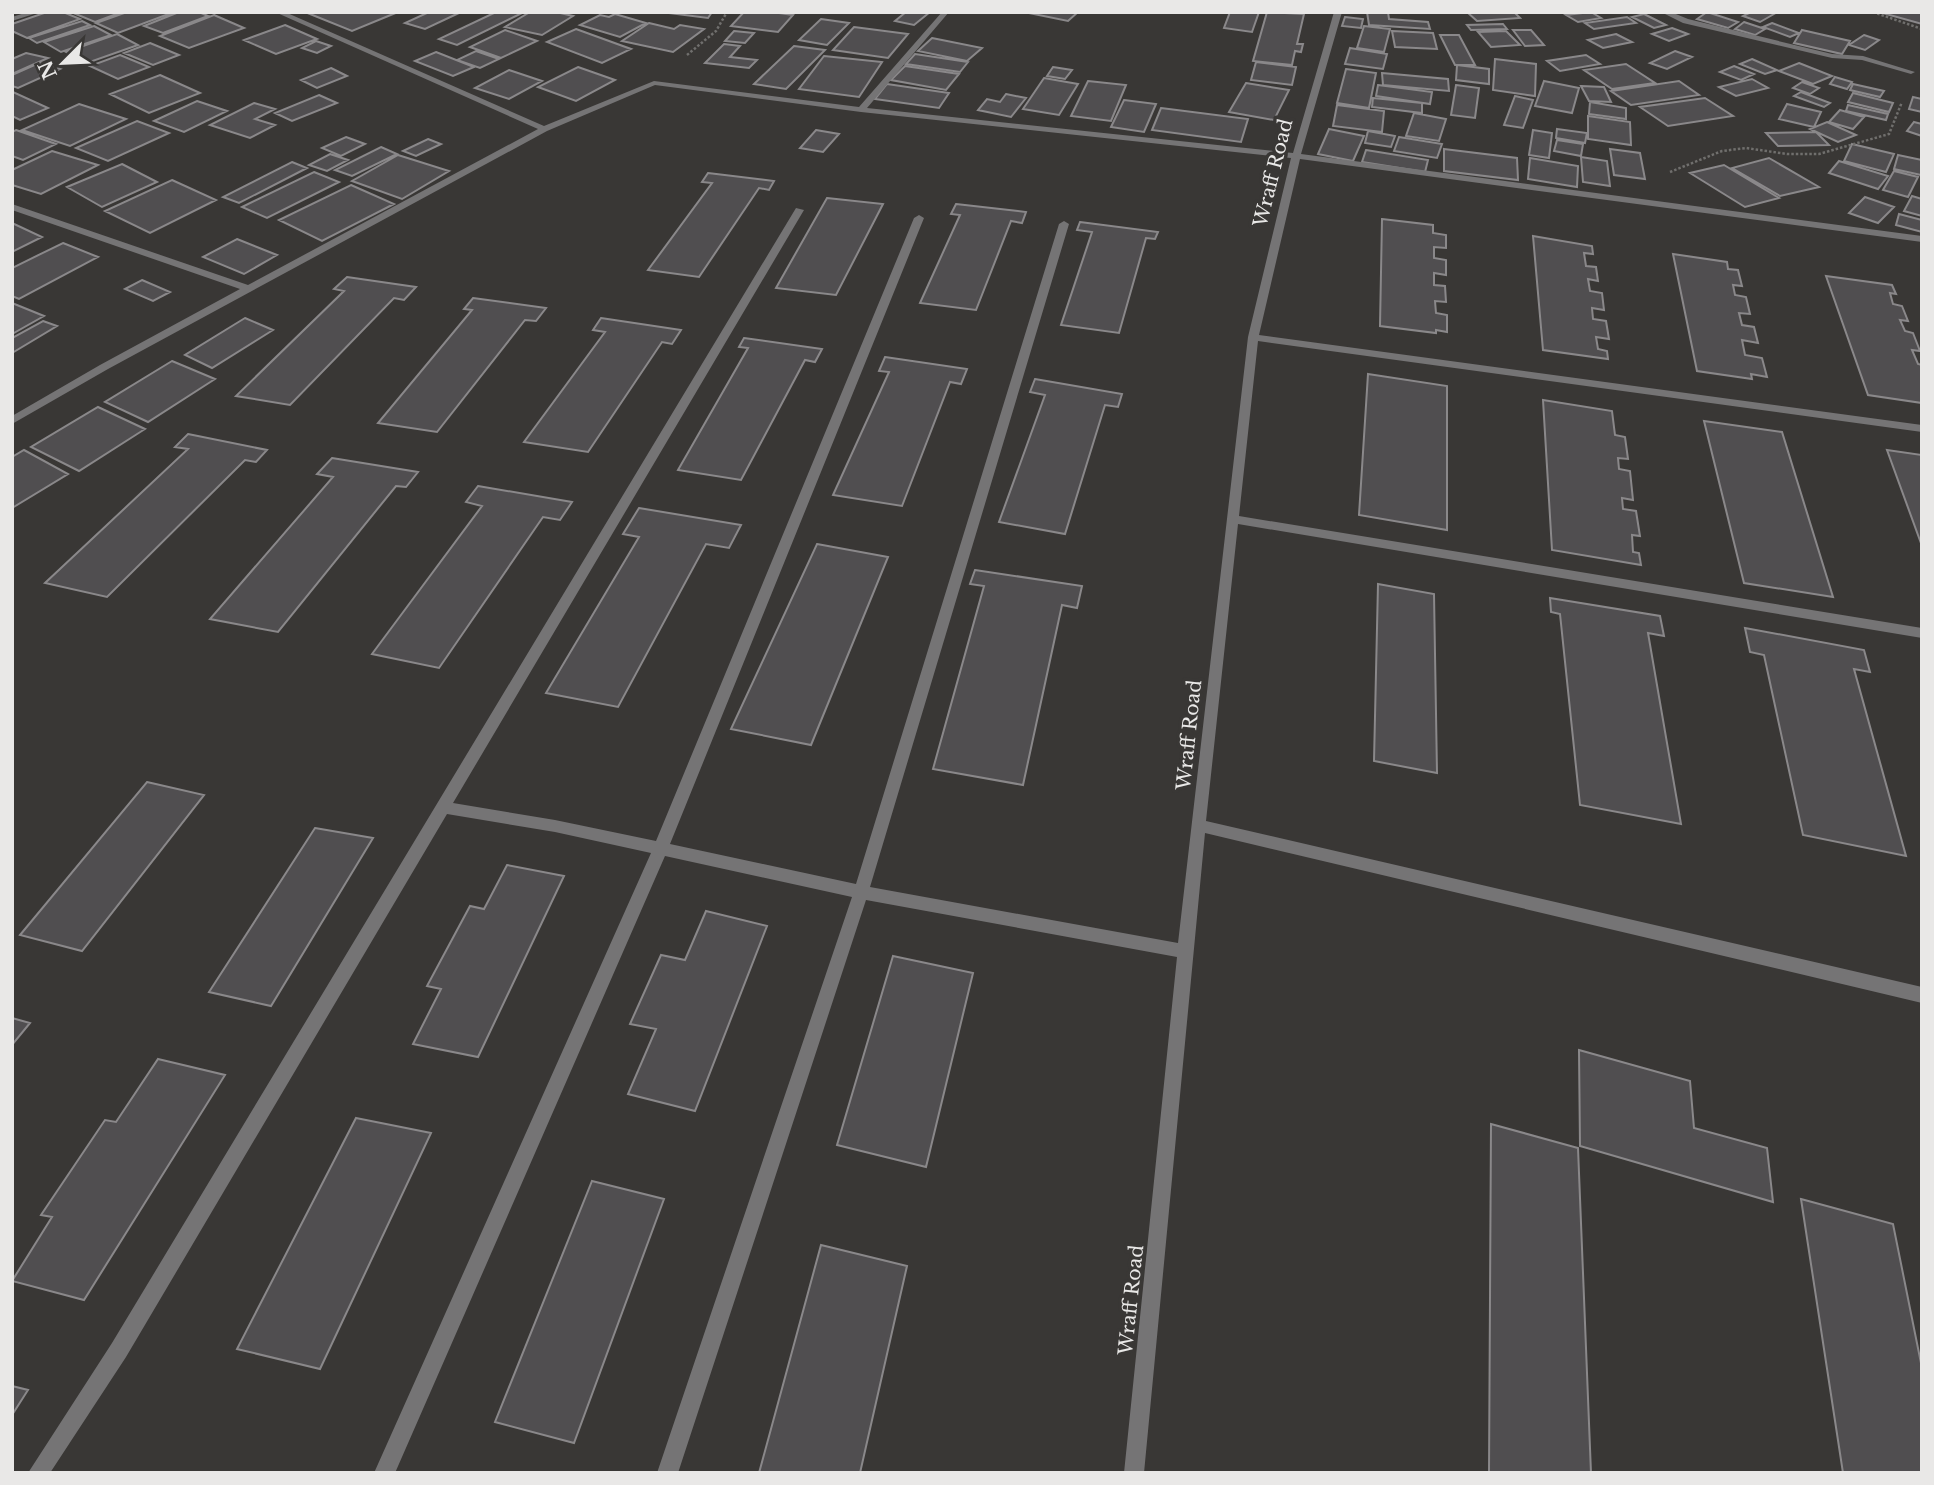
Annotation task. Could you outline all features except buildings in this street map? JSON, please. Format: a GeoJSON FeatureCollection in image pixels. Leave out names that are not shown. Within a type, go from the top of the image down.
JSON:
{"type":"FeatureCollection","features":[{"type":"Feature","properties":{"kind":"street"},"geometry":{"type":"LineString","coordinates":[[12,19],[37,12]]}},
{"type":"Feature","properties":{"kind":"street"},"geometry":{"type":"LineString","coordinates":[[278,12],[544,129]]}},
{"type":"Feature","properties":{"kind":"street"},"geometry":{"type":"LineString","coordinates":[[861,110],[946,12]]}},
{"type":"Feature","properties":{"kind":"street","name":"Wraff Road"},"geometry":{"type":"LineString","coordinates":[[1134,1473],[1198,825],[1253,337],[1296,156],[1338,12]]}},
{"type":"Feature","properties":{"kind":"street"},"geometry":{"type":"LineString","coordinates":[[1664,12],[1686,21],[1832,56],[1863,58],[1911,72]]}},
{"type":"Feature","properties":{"kind":"street"},"geometry":{"type":"LineString","coordinates":[[12,421],[104,367],[544,129],[654,83],[861,110],[1296,156],[1922,239]]}},
{"type":"Feature","properties":{"kind":"street"},"geometry":{"type":"LineString","coordinates":[[12,207],[249,289]]}},
{"type":"Feature","properties":{"kind":"street"},"geometry":{"type":"LineString","coordinates":[[38,1473],[120,1350],[799,210]]}},
{"type":"Feature","properties":{"kind":"street"},"geometry":{"type":"LineString","coordinates":[[384,1473],[660,850],[919,218]]}},
{"type":"Feature","properties":{"kind":"street"},"geometry":{"type":"LineString","coordinates":[[667,1473],[861,892],[1064,225]]}},
{"type":"Feature","properties":{"kind":"street"},"geometry":{"type":"LineString","coordinates":[[1253,337],[1922,429]]}},
{"type":"Feature","properties":{"kind":"street"},"geometry":{"type":"LineString","coordinates":[[1232,519],[1922,633]]}},
{"type":"Feature","properties":{"kind":"street"},"geometry":{"type":"LineString","coordinates":[[442,807],[555,826],[861,892],[1185,951]]}},
{"type":"Feature","properties":{"kind":"street"},"geometry":{"type":"LineString","coordinates":[[1198,825],[1922,995]]}},
{"type":"Feature","properties":{"kind":"path"},"geometry":{"type":"LineString","coordinates":[[654,83],[716,31],[727,12]]}},
{"type":"Feature","properties":{"kind":"path"},"geometry":{"type":"LineString","coordinates":[[1873,12],[1922,29]]}},
{"type":"Feature","properties":{"kind":"path"},"geometry":{"type":"LineString","coordinates":[[1621,200],[1662,176],[1722,151],[1746,148],[1787,154],[1819,153],[1889,134],[1898,118],[1911,72]]}}]}
